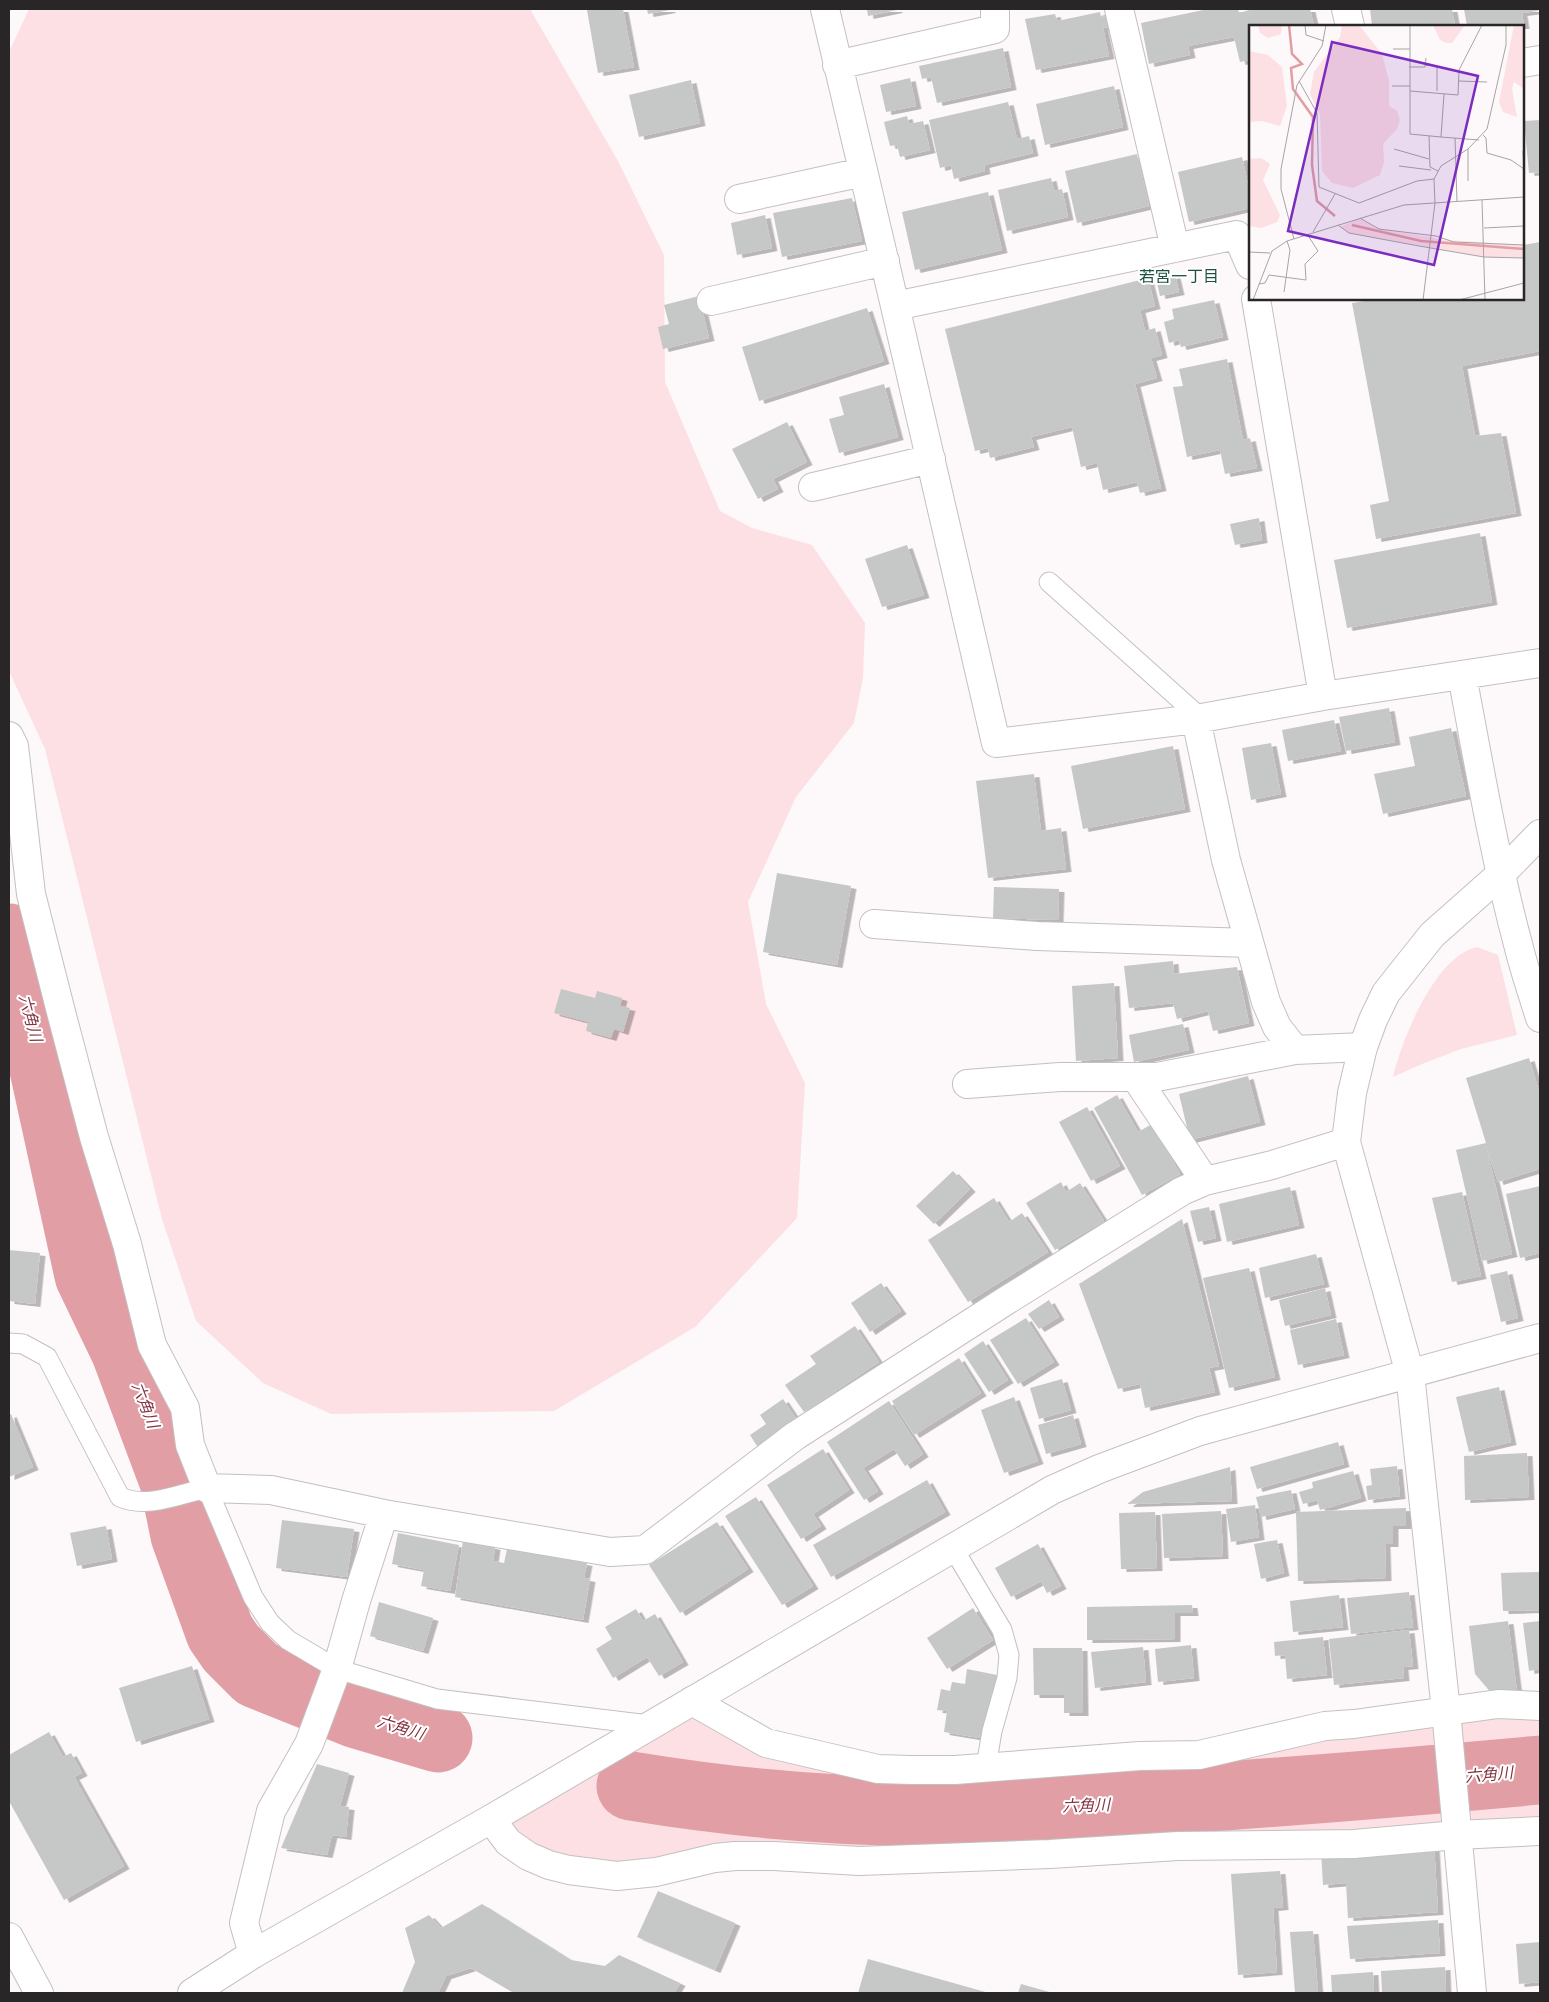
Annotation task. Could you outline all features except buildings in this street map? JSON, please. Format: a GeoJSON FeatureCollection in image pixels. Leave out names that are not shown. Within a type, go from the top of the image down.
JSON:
{"type":"FeatureCollection","features":[{"type":"Feature","properties":{"kind":"street"},"geometry":{"type":"LineString","coordinates":[[825,9],[896,306],[996,743],[1196,718],[1323,696],[1540,663]]}},
{"type":"Feature","properties":{"kind":"street"},"geometry":{"type":"LineString","coordinates":[[1119,9],[1176,248]]}},
{"type":"Feature","properties":{"kind":"street"},"geometry":{"type":"LineString","coordinates":[[1346,9],[1350,25]]}},
{"type":"Feature","properties":{"kind":"street"},"geometry":{"type":"LineString","coordinates":[[837,65],[995,29],[1003,10]]}},
{"type":"Feature","properties":{"kind":"street"},"geometry":{"type":"LineString","coordinates":[[1524,64],[1540,60]]}},
{"type":"Feature","properties":{"kind":"street"},"geometry":{"type":"LineString","coordinates":[[739,199],[863,172]]}},
{"type":"Feature","properties":{"kind":"street"},"geometry":{"type":"LineString","coordinates":[[896,306],[1237,235],[1249,261]]}},
{"type":"Feature","properties":{"kind":"street"},"geometry":{"type":"LineString","coordinates":[[711,301],[884,261]]}},
{"type":"Feature","properties":{"kind":"street"},"geometry":{"type":"LineString","coordinates":[[1256,300],[1323,696]]}},
{"type":"Feature","properties":{"kind":"street"},"geometry":{"type":"LineString","coordinates":[[813,487],[931,459]]}},
{"type":"Feature","properties":{"kind":"street"},"geometry":{"type":"LineString","coordinates":[[1462,675],[1479,769],[1519,948],[1540,1018]]}},
{"type":"Feature","properties":{"kind":"street"},"geometry":{"type":"LineString","coordinates":[[1196,718],[1226,860],[1266,1002],[1277,1027],[1295,1050]]}},
{"type":"Feature","properties":{"kind":"street"},"geometry":{"type":"LineString","coordinates":[[9,736],[14,746],[31,894],[94,1136],[127,1244],[152,1345],[185,1408],[196,1490],[271,1490],[384,1514],[610,1552],[645,1550],[795,1436],[1106,1238],[1182,1192],[1205,1181],[1272,1165],[1346,1142]]}},
{"type":"Feature","properties":{"kind":"street"},"geometry":{"type":"LineString","coordinates":[[1472,1993],[1446,1711],[1410,1374],[1346,1142],[1352,1093],[1364,1047],[1373,1020],[1386,993],[1432,935],[1502,873],[1540,834]]}},
{"type":"Feature","properties":{"kind":"street"},"geometry":{"type":"LineString","coordinates":[[874,924],[1037,936],[1249,943]]}},
{"type":"Feature","properties":{"kind":"street"},"geometry":{"type":"LineString","coordinates":[[968,1084],[1060,1077],[1158,1077],[1295,1050],[1364,1047]]}},
{"type":"Feature","properties":{"kind":"street"},"geometry":{"type":"LineString","coordinates":[[1136,1078],[1205,1181]]}},
{"type":"Feature","properties":{"kind":"street"},"geometry":{"type":"LineString","coordinates":[[197,1992],[253,1954],[491,1819],[1052,1490],[1108,1466],[1200,1431],[1540,1338]]}},
{"type":"Feature","properties":{"kind":"street"},"geometry":{"type":"LineString","coordinates":[[253,1954],[244,1924],[271,1811],[309,1744],[337,1668],[384,1514]]}},
{"type":"Feature","properties":{"kind":"street"},"geometry":{"type":"LineString","coordinates":[[692,1701],[766,1743],[795,1751],[878,1769],[955,1770],[1140,1756],[1199,1755],[1325,1726],[1354,1724],[1498,1704],[1540,1706]]}},
{"type":"Feature","properties":{"kind":"street"},"geometry":{"type":"LineString","coordinates":[[491,1819],[508,1842],[528,1856],[549,1865],[569,1870],[617,1876],[637,1875],[715,1858],[734,1856],[869,1861],[1050,1854],[1178,1846],[1354,1844],[1540,1830]]}},
{"type":"Feature","properties":{"kind":"street"},"geometry":{"type":"LineString","coordinates":[[9,1937],[39,1993]]}},
{"type":"Feature","properties":{"kind":"lane"},"geometry":{"type":"LineString","coordinates":[[1049,582],[1193,711],[1196,718]]}},
{"type":"Feature","properties":{"kind":"lane"},"geometry":{"type":"LineString","coordinates":[[9,1342],[23,1344],[47,1357],[120,1497],[128,1501],[145,1503],[196,1490],[270,1623],[288,1640],[337,1668],[437,1699],[649,1725]]}},
{"type":"Feature","properties":{"kind":"lane"},"geometry":{"type":"LineString","coordinates":[[953,1548],[1002,1630],[1009,1655],[1007,1678],[992,1732],[986,1767]]}},
{"type":"Feature","properties":{"kind":"shaded area"},"geometry":{"type":"Polygon","coordinates":[[[29,9],[530,9],[618,161],[664,255],[665,382],[720,511],[752,528],[812,545],[865,623],[863,678],[854,723],[796,797],[748,902],[766,1004],[805,1083],[797,1218],[695,1327],[554,1411],[331,1414],[263,1383],[196,1321],[162,1219],[45,749],[9,671],[9,52],[29,9]]]}},
{"type":"Feature","properties":{"kind":"shaded area"},"geometry":{"type":"Polygon","coordinates":[[[1477,947],[1498,955],[1517,1035],[1461,1049],[1393,1077],[1412,1022],[1434,982],[1447,966],[1462,954],[1477,947]]]}},
{"type":"Feature","properties":{"kind":"shaded area"},"geometry":{"type":"Polygon","coordinates":[[[692,1701],[766,1743],[955,1770],[1540,1706],[1540,1831],[569,1870],[491,1819],[692,1701]]]}},
{"type":"Feature","properties":{"kind":"waterway","name":"六角川"},"geometry":{"type":"LineString","coordinates":[[9,938],[44,1069],[89,1275],[125,1350],[174,1481],[185,1535],[220,1632],[231,1648],[257,1674],[357,1714],[438,1738]]}},
{"type":"Feature","properties":{"kind":"waterway","name":"六角川"},"geometry":{"type":"LineString","coordinates":[[631,1786],[705,1797],[816,1808],[891,1811],[963,1810],[1176,1800],[1540,1770]]}},
{"type":"Feature","properties":{"kind":"district","name":"若宮一丁目"},"geometry":{"type":"Point","coordinates":[1179,276]}}]}
